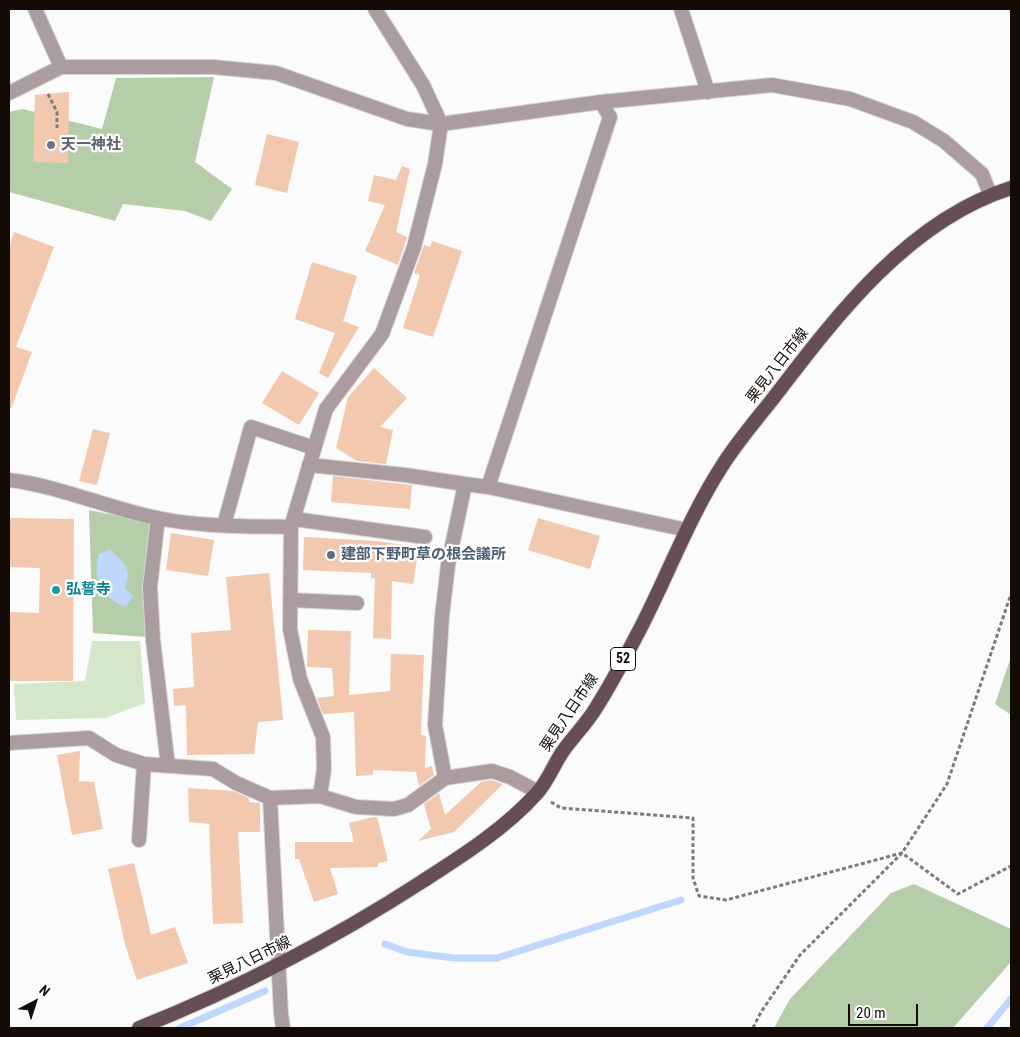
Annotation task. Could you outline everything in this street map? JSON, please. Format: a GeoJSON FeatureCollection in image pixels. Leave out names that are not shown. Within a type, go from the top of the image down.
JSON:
{"type":"FeatureCollection","features":[{"type":"Feature","properties":{"kind":"main road","name":"栗見八日市線"},"geometry":{"type":"LineString","coordinates":[[139,1028],[199,1004],[279,966],[365,918],[447,866],[499,828],[538,792],[562,752],[594,710],[640,631],[688,530],[722,466],[807,355],[858,294],[914,242],[990,194],[1011,188]]}},
{"type":"Feature","properties":{"kind":"street"},"geometry":{"type":"LineString","coordinates":[[35,9],[61,67]]}},
{"type":"Feature","properties":{"kind":"street"},"geometry":{"type":"LineString","coordinates":[[320,796],[324,769],[323,737],[300,679],[290,629],[292,523],[326,409],[382,334],[414,247],[435,164],[441,124],[423,85],[375,9]]}},
{"type":"Feature","properties":{"kind":"street"},"geometry":{"type":"LineString","coordinates":[[682,9],[708,92]]}},
{"type":"Feature","properties":{"kind":"street"},"geometry":{"type":"LineString","coordinates":[[9,93],[61,67],[213,66],[276,73],[408,119],[441,124],[601,102],[772,85],[859,102],[913,122],[944,141],[982,174],[990,194]]}},
{"type":"Feature","properties":{"kind":"street"},"geometry":{"type":"LineString","coordinates":[[488,487],[610,117],[601,102]]}},
{"type":"Feature","properties":{"kind":"street"},"geometry":{"type":"LineString","coordinates":[[224,525],[251,427],[314,448]]}},
{"type":"Feature","properties":{"kind":"street"},"geometry":{"type":"LineString","coordinates":[[309,466],[405,475],[488,487],[688,530]]}},
{"type":"Feature","properties":{"kind":"street"},"geometry":{"type":"LineString","coordinates":[[9,480],[72,494],[158,518],[224,525],[292,523],[426,537]]}},
{"type":"Feature","properties":{"kind":"street"},"geometry":{"type":"LineString","coordinates":[[445,778],[434,725],[446,582],[464,484]]}},
{"type":"Feature","properties":{"kind":"street"},"geometry":{"type":"LineString","coordinates":[[158,518],[150,587],[153,640],[168,766]]}},
{"type":"Feature","properties":{"kind":"street"},"geometry":{"type":"LineString","coordinates":[[290,600],[357,603]]}},
{"type":"Feature","properties":{"kind":"street"},"geometry":{"type":"LineString","coordinates":[[9,743],[90,738],[116,756],[144,764],[213,769],[236,783],[270,798],[320,796],[356,807],[394,809],[408,805],[445,778],[492,770],[538,792]]}},
{"type":"Feature","properties":{"kind":"street"},"geometry":{"type":"LineString","coordinates":[[139,840],[144,764]]}},
{"type":"Feature","properties":{"kind":"street"},"geometry":{"type":"LineString","coordinates":[[270,798],[283,1028]]}},
{"type":"Feature","properties":{"kind":"path"},"geometry":{"type":"LineString","coordinates":[[40,77],[57,112],[57,128]]}},
{"type":"Feature","properties":{"kind":"path"},"geometry":{"type":"LineString","coordinates":[[753,1028],[761,1012],[800,955],[902,853],[947,784],[1011,594]]}},
{"type":"Feature","properties":{"kind":"path"},"geometry":{"type":"LineString","coordinates":[[538,792],[561,808],[693,818],[693,878],[699,896],[726,900],[902,853]]}},
{"type":"Feature","properties":{"kind":"path"},"geometry":{"type":"LineString","coordinates":[[902,853],[958,894],[1011,866]]}},
{"type":"Feature","properties":{"kind":"green space"},"geometry":{"type":"Polygon","coordinates":[[[214,77],[195,162],[232,189],[211,221],[185,211],[123,204],[115,221],[9,192],[9,112],[23,109],[102,129],[116,78],[214,77]]]}},
{"type":"Feature","properties":{"kind":"green space"},"geometry":{"type":"Polygon","coordinates":[[[89,510],[150,522],[144,586],[146,637],[93,633],[89,510]]]}},
{"type":"Feature","properties":{"kind":"green space"},"geometry":{"type":"Polygon","coordinates":[[[92,641],[140,641],[145,703],[106,718],[16,720],[14,684],[85,681],[92,641]]]}},
{"type":"Feature","properties":{"kind":"green space"},"geometry":{"type":"Polygon","coordinates":[[[1011,657],[1011,715],[995,704],[1011,657]]]}},
{"type":"Feature","properties":{"kind":"green space"},"geometry":{"type":"Polygon","coordinates":[[[914,884],[1011,929],[1011,962],[953,1028],[774,1028],[790,999],[891,893],[914,884]]]}},
{"type":"Feature","properties":{"kind":"water"},"geometry":{"type":"Polygon","coordinates":[[[110,550],[123,562],[127,571],[128,576],[125,588],[133,596],[126,607],[105,593],[100,586],[96,572],[99,554],[110,550]]]}},
{"type":"Feature","properties":{"kind":"building"},"geometry":{"type":"Polygon","coordinates":[[[69,92],[68,163],[33,162],[35,95],[69,92]]]}},
{"type":"Feature","properties":{"kind":"building"},"geometry":{"type":"Polygon","coordinates":[[[267,134],[299,142],[287,193],[255,185],[267,134]]]}},
{"type":"Feature","properties":{"kind":"building"},"geometry":{"type":"Polygon","coordinates":[[[402,166],[410,169],[396,232],[407,237],[398,265],[365,251],[385,205],[368,201],[374,175],[396,180],[402,166]]]}},
{"type":"Feature","properties":{"kind":"building"},"geometry":{"type":"Polygon","coordinates":[[[14,232],[54,247],[16,347],[32,352],[11,409],[9,408],[9,247],[14,232]]]}},
{"type":"Feature","properties":{"kind":"building"},"geometry":{"type":"Polygon","coordinates":[[[432,241],[462,251],[433,337],[403,328],[420,275],[414,273],[424,245],[430,247],[432,241]]]}},
{"type":"Feature","properties":{"kind":"building"},"geometry":{"type":"Polygon","coordinates":[[[312,262],[357,276],[343,321],[359,327],[328,378],[319,373],[335,333],[295,319],[312,262]]]}},
{"type":"Feature","properties":{"kind":"building"},"geometry":{"type":"Polygon","coordinates":[[[374,368],[407,398],[380,427],[393,430],[386,464],[357,461],[336,448],[348,397],[374,368]]]}},
{"type":"Feature","properties":{"kind":"building"},"geometry":{"type":"Polygon","coordinates":[[[282,371],[319,393],[299,425],[262,403],[282,371]]]}},
{"type":"Feature","properties":{"kind":"building"},"geometry":{"type":"Polygon","coordinates":[[[93,429],[110,433],[97,485],[79,481],[93,429]]]}},
{"type":"Feature","properties":{"kind":"building"},"geometry":{"type":"Polygon","coordinates":[[[333,476],[412,485],[410,509],[331,502],[333,476]]]}},
{"type":"Feature","properties":{"kind":"building","name":"弘誓寺"},"geometry":{"type":"Polygon","coordinates":[[[9,518],[74,519],[73,681],[9,681],[9,612],[39,613],[40,568],[9,567],[9,518]]]}},
{"type":"Feature","properties":{"kind":"building"},"geometry":{"type":"Polygon","coordinates":[[[538,518],[600,536],[590,569],[528,550],[538,518]]]}},
{"type":"Feature","properties":{"kind":"building"},"geometry":{"type":"Polygon","coordinates":[[[171,533],[214,540],[208,576],[166,570],[171,533]]]}},
{"type":"Feature","properties":{"kind":"building"},"geometry":{"type":"Polygon","coordinates":[[[304,537],[376,541],[419,547],[413,584],[392,581],[391,639],[373,638],[375,578],[371,578],[371,573],[303,570],[304,537]]]}},
{"type":"Feature","properties":{"kind":"building"},"geometry":{"type":"Polygon","coordinates":[[[269,573],[283,720],[258,722],[254,754],[187,755],[186,705],[174,706],[173,689],[194,687],[191,633],[231,630],[226,577],[269,573]]]}},
{"type":"Feature","properties":{"kind":"building"},"geometry":{"type":"Polygon","coordinates":[[[308,630],[351,631],[349,695],[390,691],[391,654],[424,655],[421,735],[426,736],[425,768],[432,766],[434,775],[419,786],[416,772],[373,770],[373,775],[356,776],[354,712],[323,714],[317,698],[334,696],[332,668],[307,667],[308,630]]]}},
{"type":"Feature","properties":{"kind":"building"},"geometry":{"type":"Polygon","coordinates":[[[80,751],[79,781],[94,782],[103,829],[72,835],[57,755],[80,751]]]}},
{"type":"Feature","properties":{"kind":"building"},"geometry":{"type":"Polygon","coordinates":[[[491,780],[503,784],[454,832],[418,841],[431,829],[424,804],[439,793],[445,815],[481,782],[491,780]]]}},
{"type":"Feature","properties":{"kind":"building"},"geometry":{"type":"Polygon","coordinates":[[[188,788],[233,791],[249,798],[249,802],[260,803],[260,832],[238,832],[243,923],[213,924],[209,824],[189,822],[188,788]]]}},
{"type":"Feature","properties":{"kind":"building"},"geometry":{"type":"Polygon","coordinates":[[[377,817],[388,861],[378,863],[378,867],[330,868],[338,894],[314,902],[299,859],[295,859],[295,842],[354,842],[349,823],[377,817]]]}},
{"type":"Feature","properties":{"kind":"building"},"geometry":{"type":"Polygon","coordinates":[[[134,863],[151,935],[175,927],[188,963],[137,980],[125,944],[108,869],[134,863]]]}},
{"type":"Feature","properties":{"kind":"waterway"},"geometry":{"type":"LineString","coordinates":[[385,944],[407,952],[454,958],[497,958],[681,900]]}},
{"type":"Feature","properties":{"kind":"waterway"},"geometry":{"type":"LineString","coordinates":[[180,1028],[265,991]]}},
{"type":"Feature","properties":{"kind":"waterway"},"geometry":{"type":"LineString","coordinates":[[987,1028],[1011,999]]}},
{"type":"Feature","properties":{"kind":"place","name":"天一神社"},"geometry":{"type":"Point","coordinates":[51,145]}},
{"type":"Feature","properties":{"kind":"place","name":"建部下野町草の根会議所"},"geometry":{"type":"Point","coordinates":[331,555]}},
{"type":"Feature","properties":{"kind":"place","name":"弘誓寺"},"geometry":{"type":"Point","coordinates":[56,590]}}]}
